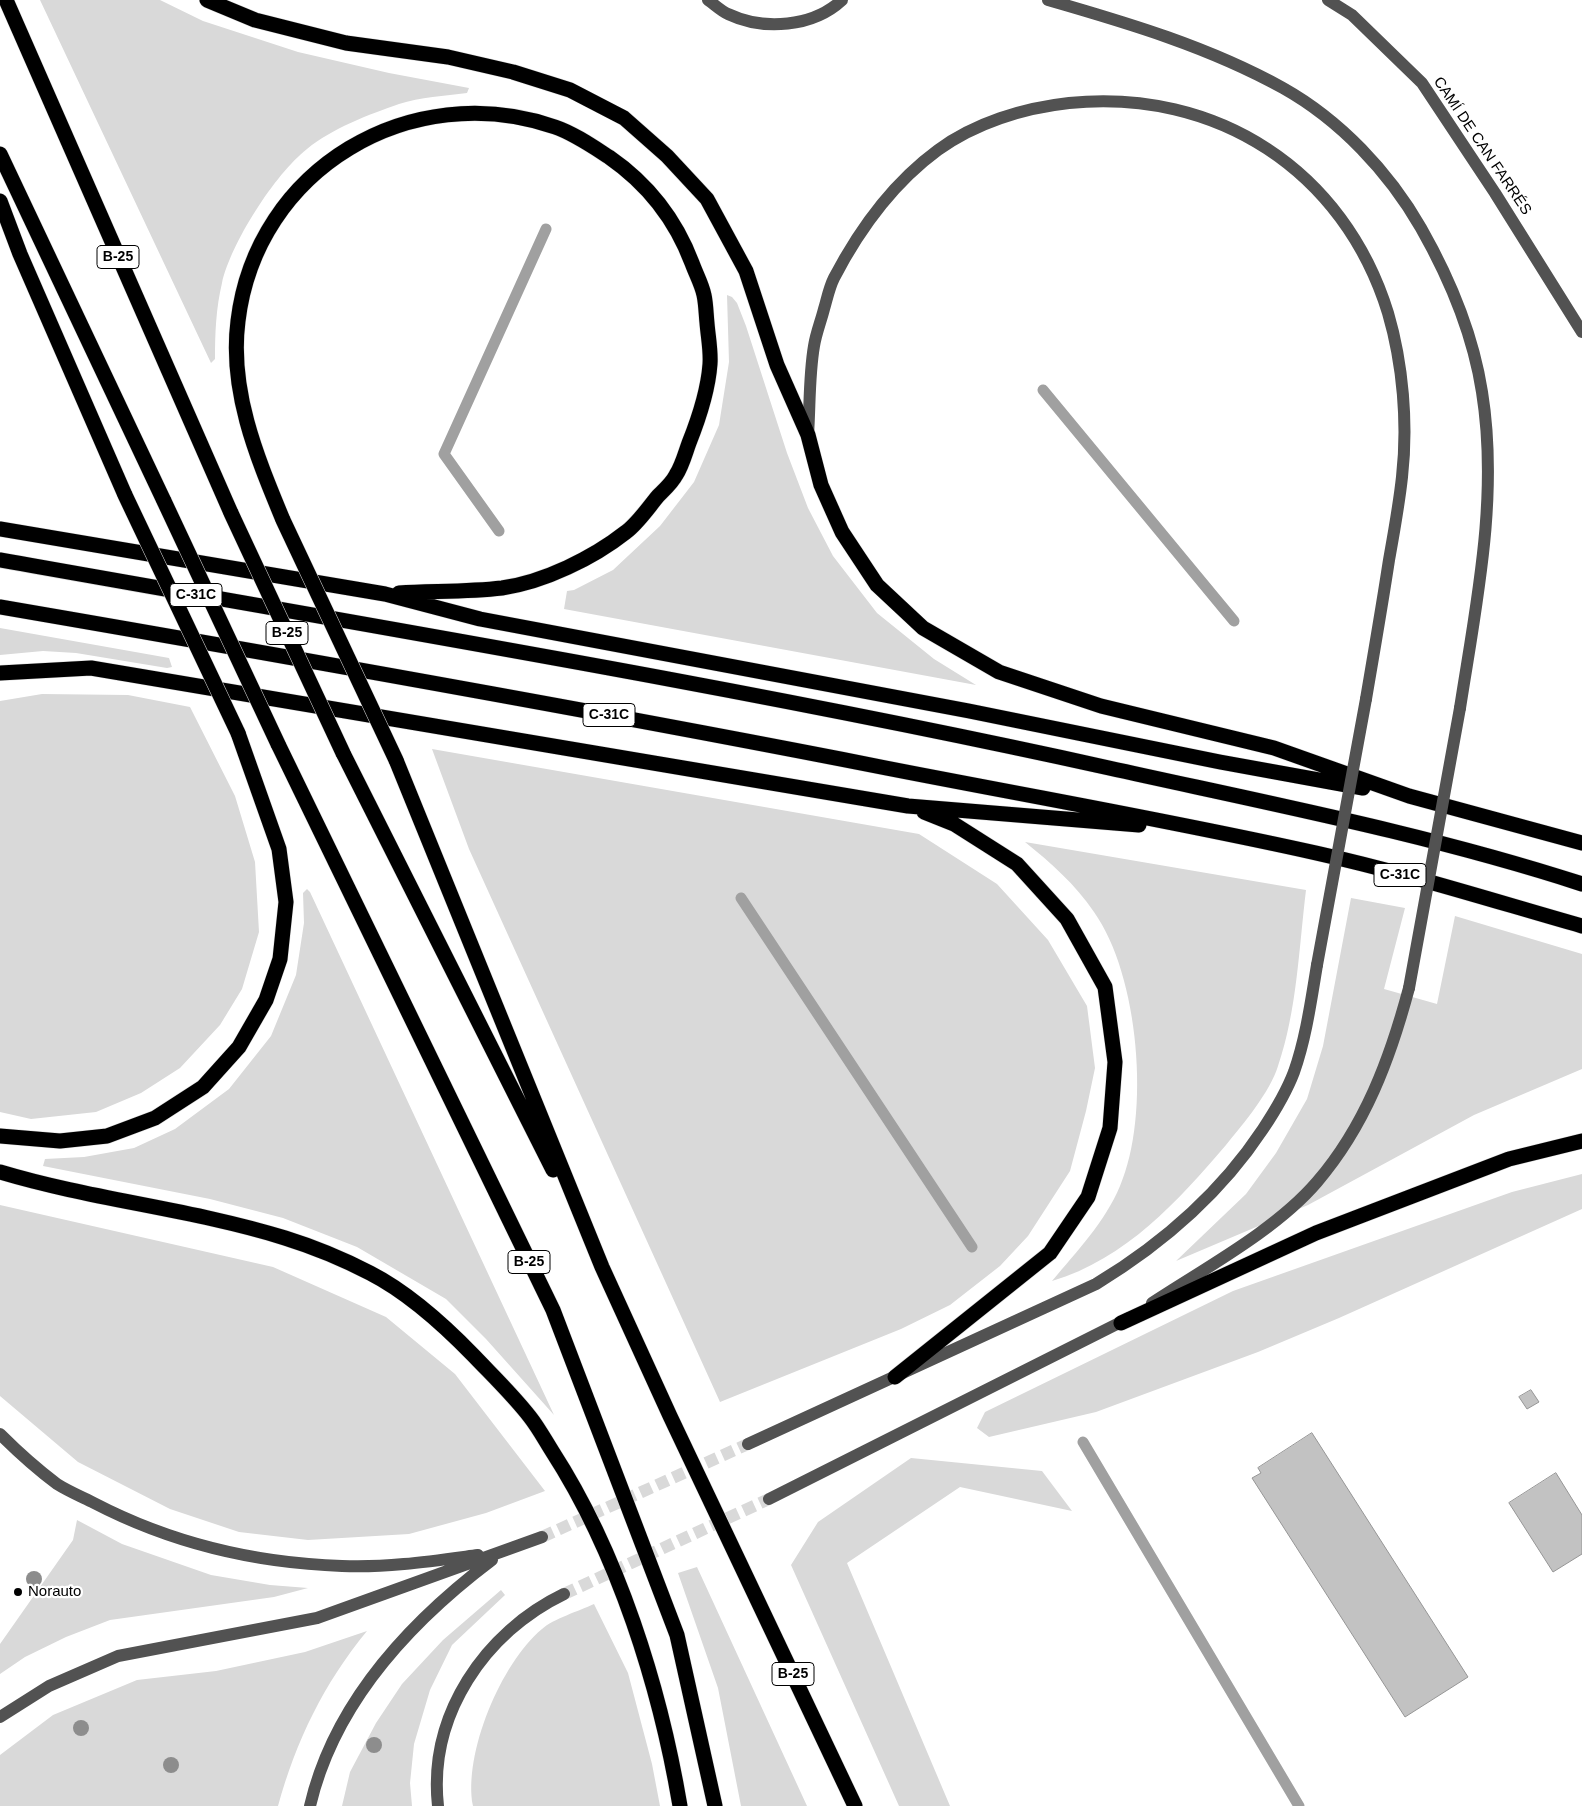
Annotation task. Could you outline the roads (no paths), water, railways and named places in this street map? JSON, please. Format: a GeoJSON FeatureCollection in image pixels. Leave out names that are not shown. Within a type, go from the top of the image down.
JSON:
{"type":"FeatureCollection","features":[{"type":"Feature","properties":{"kind":"highway","name":"B-25"},"geometry":{"type":"LineString","coordinates":[[6,0],[231,513],[343,753],[602,1267],[670,1416],[855,1806]]}},
{"type":"Feature","properties":{"kind":"highway"},"geometry":{"type":"LineString","coordinates":[[207,0],[255,20],[346,43],[448,57],[513,72],[570,90],[624,118],[667,156],[707,199],[746,271],[778,365],[808,435],[821,485],[842,532],[877,585],[923,628],[999,672],[1101,706],[1274,748],[1409,796],[1582,843]]}},
{"type":"Feature","properties":{"kind":"highway"},"geometry":{"type":"LineString","coordinates":[[385,594],[504,588],[571,568],[628,531],[676,475],[703,408],[710,362],[704,296],[682,235],[660,203],[628,170],[594,147],[556,127],[482,113],[450,113],[389,127],[361,141],[307,179],[285,205],[268,231],[253,262],[237,324],[236,353],[243,410],[258,461],[283,520],[396,760],[602,1267]]}},
{"type":"Feature","properties":{"kind":"highway","name":"B-25"},"geometry":{"type":"LineString","coordinates":[[0,154],[278,744],[553,1310],[677,1635],[715,1806]]}},
{"type":"Feature","properties":{"kind":"highway"},"geometry":{"type":"LineString","coordinates":[[0,201],[24,263],[125,495],[238,733],[279,849],[286,902],[280,960],[266,1000],[239,1047],[202,1087],[155,1118],[107,1136],[60,1141],[0,1136]]}},
{"type":"Feature","properties":{"kind":"highway"},"geometry":{"type":"LineString","coordinates":[[0,530],[385,594],[480,619],[969,711],[1220,762],[1409,796]]}},
{"type":"Feature","properties":{"kind":"highway","name":"C-31C"},"geometry":{"type":"LineString","coordinates":[[0,560],[619,669],[951,733],[1384,830],[1541,871],[1582,884]]}},
{"type":"Feature","properties":{"kind":"highway","name":"C-31C"},"geometry":{"type":"LineString","coordinates":[[0,607],[388,674],[720,735],[1215,832],[1330,857],[1453,888],[1582,926]]}},
{"type":"Feature","properties":{"kind":"highway"},"geometry":{"type":"LineString","coordinates":[[0,673],[91,668],[142,675],[908,806],[1215,832]]}},
{"type":"Feature","properties":{"kind":"highway"},"geometry":{"type":"LineString","coordinates":[[895,1377],[1050,1253],[1088,1197],[1110,1128],[1115,1062],[1105,987],[1068,919],[1017,864],[954,824],[908,806]]}},
{"type":"Feature","properties":{"kind":"highway"},"geometry":{"type":"LineString","coordinates":[[1121,1323],[1316,1233],[1509,1159],[1582,1141]]}},
{"type":"Feature","properties":{"kind":"highway"},"geometry":{"type":"LineString","coordinates":[[0,1172],[44,1186],[163,1208],[285,1238],[372,1274],[415,1302],[453,1335],[530,1417],[564,1470],[608,1555],[640,1642],[680,1806]]}},
{"type":"Feature","properties":{"kind":"street"},"geometry":{"type":"LineString","coordinates":[[708,0],[727,14],[763,24],[800,22],[834,7],[842,0]]}},
{"type":"Feature","properties":{"kind":"street"},"geometry":{"type":"LineString","coordinates":[[769,1499],[1121,1323],[1250,1238],[1288,1208],[1316,1183],[1357,1125],[1388,1059],[1409,988],[1460,708],[1481,568],[1486,517],[1486,430],[1482,391],[1461,313],[1444,270],[1408,205],[1379,168],[1356,145],[1315,110],[1283,88],[1194,46],[1048,0]]}},
{"type":"Feature","properties":{"kind":"street","name":"CAMÍ DE CAN FARRÉS"},"geometry":{"type":"LineString","coordinates":[[1328,0],[1352,15],[1422,83],[1496,193],[1582,332]]}},
{"type":"Feature","properties":{"kind":"street"},"geometry":{"type":"LineString","coordinates":[[748,1444],[1096,1284],[1133,1262],[1179,1226],[1213,1192],[1250,1148],[1279,1104],[1293,1073],[1304,1040],[1366,699],[1403,476],[1402,382],[1388,312],[1372,271],[1336,211],[1299,171],[1253,138],[1206,118],[1150,103],[1099,100],[1044,106],[992,121],[938,150],[887,196],[860,234],[832,281],[814,345],[808,435]]}},
{"type":"Feature","properties":{"kind":"street"},"geometry":{"type":"LineString","coordinates":[[0,1434],[58,1484],[131,1522],[175,1538],[216,1549],[260,1558],[343,1566],[397,1565],[502,1552]]}},
{"type":"Feature","properties":{"kind":"street"},"geometry":{"type":"LineString","coordinates":[[0,1717],[49,1686],[118,1656],[317,1618],[542,1537]]}},
{"type":"Feature","properties":{"kind":"street"},"geometry":{"type":"LineString","coordinates":[[310,1806],[338,1730],[381,1665],[437,1605],[502,1552]]}},
{"type":"Feature","properties":{"kind":"street"},"geometry":{"type":"LineString","coordinates":[[438,1806],[440,1753],[453,1706],[466,1681],[484,1656],[507,1631],[544,1604],[564,1594]]}},
{"type":"Feature","properties":{"kind":"waterway"},"geometry":{"type":"LineString","coordinates":[[499,531],[444,454],[546,229]]}},
{"type":"Feature","properties":{"kind":"waterway"},"geometry":{"type":"LineString","coordinates":[[1043,390],[1234,621]]}},
{"type":"Feature","properties":{"kind":"waterway"},"geometry":{"type":"LineString","coordinates":[[741,898],[972,1247]]}},
{"type":"Feature","properties":{"kind":"waterway"},"geometry":{"type":"LineString","coordinates":[[1083,1442],[1299,1806]]}},
{"type":"Feature","properties":{"kind":"tunnel"},"geometry":{"type":"LineString","coordinates":[[542,1537],[748,1444]]}},
{"type":"Feature","properties":{"kind":"tunnel"},"geometry":{"type":"LineString","coordinates":[[564,1594],[769,1499]]}},
{"type":"Feature","properties":{"kind":"place","name":"Norauto"},"geometry":{"type":"Point","coordinates":[18,1592]}}]}
